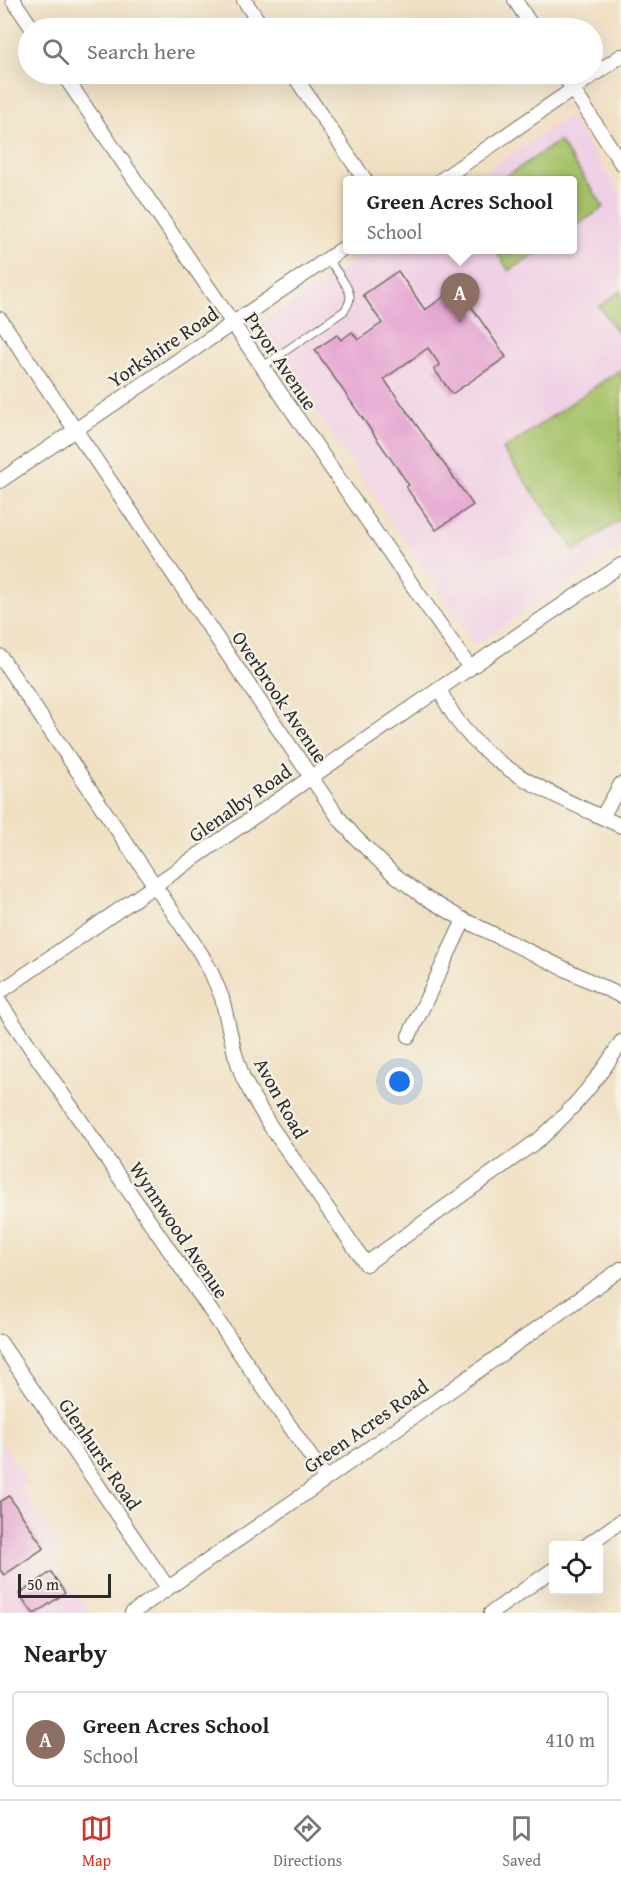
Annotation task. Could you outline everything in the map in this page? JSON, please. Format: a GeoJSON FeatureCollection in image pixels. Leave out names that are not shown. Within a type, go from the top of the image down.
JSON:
{"type":"FeatureCollection","features":[{"type":"Feature","properties":{"kind":"street"},"geometry":{"type":"LineString","coordinates":[[13,0],[25,18]]}},
{"type":"Feature","properties":{"kind":"street"},"geometry":{"type":"LineString","coordinates":[[243,0],[256,18]]}},
{"type":"Feature","properties":{"kind":"street"},"geometry":{"type":"LineString","coordinates":[[515,0],[527,18]]}},
{"type":"Feature","properties":{"kind":"street"},"geometry":{"type":"LineString","coordinates":[[603,68],[621,56]]}},
{"type":"Feature","properties":{"kind":"street","name":"Pryor Avenue"},"geometry":{"type":"LineString","coordinates":[[70,84],[470,668]]}},
{"type":"Feature","properties":{"kind":"street"},"geometry":{"type":"LineString","coordinates":[[300,84],[362,176]]}},
{"type":"Feature","properties":{"kind":"street"},"geometry":{"type":"LineString","coordinates":[[570,84],[621,163]]}},
{"type":"Feature","properties":{"kind":"street"},"geometry":{"type":"LineString","coordinates":[[447,176],[580,84]]}},
{"type":"Feature","properties":{"kind":"street","name":"Yorkshire Road"},"geometry":{"type":"LineString","coordinates":[[0,482],[343,248]]}},
{"type":"Feature","properties":{"kind":"street","name":"Overbrook Avenue"},"geometry":{"type":"LineString","coordinates":[[0,319],[339,818],[373,855],[421,895],[464,920],[621,996]]}},
{"type":"Feature","properties":{"kind":"street","name":"Glenalby Road"},"geometry":{"type":"LineString","coordinates":[[0,992],[621,565]]}},
{"type":"Feature","properties":{"kind":"street","name":"Avon Road"},"geometry":{"type":"LineString","coordinates":[[0,656],[211,972],[222,998],[243,1078],[253,1097],[269,1124],[366,1263],[541,1138],[566,1116],[588,1091],[621,1042]]}},
{"type":"Feature","properties":{"kind":"street"},"geometry":{"type":"LineString","coordinates":[[439,689],[450,711],[462,727],[517,774],[621,826]]}},
{"type":"Feature","properties":{"kind":"street"},"geometry":{"type":"LineString","coordinates":[[602,817],[621,784]]}},
{"type":"Feature","properties":{"kind":"street"},"geometry":{"type":"LineString","coordinates":[[409,1036],[464,920]]}},
{"type":"Feature","properties":{"kind":"street","name":"Wynnwood Avenue"},"geometry":{"type":"LineString","coordinates":[[0,1003],[326,1479]]}},
{"type":"Feature","properties":{"kind":"street","name":"Green Acres Road"},"geometry":{"type":"LineString","coordinates":[[132,1613],[326,1479],[621,1269]]}},
{"type":"Feature","properties":{"kind":"street","name":"Glenhurst Road"},"geometry":{"type":"LineString","coordinates":[[0,1342],[168,1588]]}},
{"type":"Feature","properties":{"kind":"street"},"geometry":{"type":"LineString","coordinates":[[592,1541],[621,1521]]}},
{"type":"Feature","properties":{"kind":"street"},"geometry":{"type":"LineString","coordinates":[[492,1613],[549,1573]]}},
{"type":"Feature","properties":{"kind":"lane"},"geometry":{"type":"LineString","coordinates":[[262,367],[348,305],[349,291],[328,258]]}},
{"type":"Feature","properties":{"kind":"shaded area"},"geometry":{"type":"Polygon","coordinates":[[[568,116],[621,194],[621,547],[475,645],[258,325],[365,254],[577,254],[577,176],[479,176],[568,116]]]}},
{"type":"Feature","properties":{"kind":"shaded area"},"geometry":{"type":"Polygon","coordinates":[[[0,1440],[28,1482],[20,1487],[61,1549],[50,1557],[89,1613],[0,1613],[0,1440]]]}},
{"type":"Feature","properties":{"kind":"green space"},"geometry":{"type":"Polygon","coordinates":[[[559,141],[604,207],[577,225],[577,176],[507,176],[559,141]]]}},
{"type":"Feature","properties":{"kind":"green space"},"geometry":{"type":"Polygon","coordinates":[[[498,254],[535,254],[509,271],[498,254]]]}},
{"type":"Feature","properties":{"kind":"green space"},"geometry":{"type":"Polygon","coordinates":[[[621,291],[621,329],[617,332],[599,306],[621,291]]]}},
{"type":"Feature","properties":{"kind":"green space"},"geometry":{"type":"Polygon","coordinates":[[[621,369],[621,519],[575,551],[503,450],[621,369]]]}},
{"type":"Feature","properties":{"kind":"building"},"geometry":{"type":"Polygon","coordinates":[[[398,271],[425,310],[458,287],[506,357],[452,394],[434,369],[440,365],[428,348],[384,379],[473,505],[436,530],[406,487],[409,485],[315,350],[337,335],[341,340],[352,332],[358,340],[382,323],[363,295],[398,271]]]}},
{"type":"Feature","properties":{"kind":"building"},"geometry":{"type":"Polygon","coordinates":[[[9,1496],[44,1548],[4,1575],[0,1570],[0,1502],[9,1496]]]}},
{"type":"Feature","properties":{"kind":"building"},"geometry":{"type":"Polygon","coordinates":[[[51,1572],[65,1593],[33,1613],[19,1594],[51,1572]]]}},
{"type":"Feature","properties":{"kind":"place","name":"Green Acres School"},"geometry":{"type":"Point","coordinates":[460,323]}}]}
